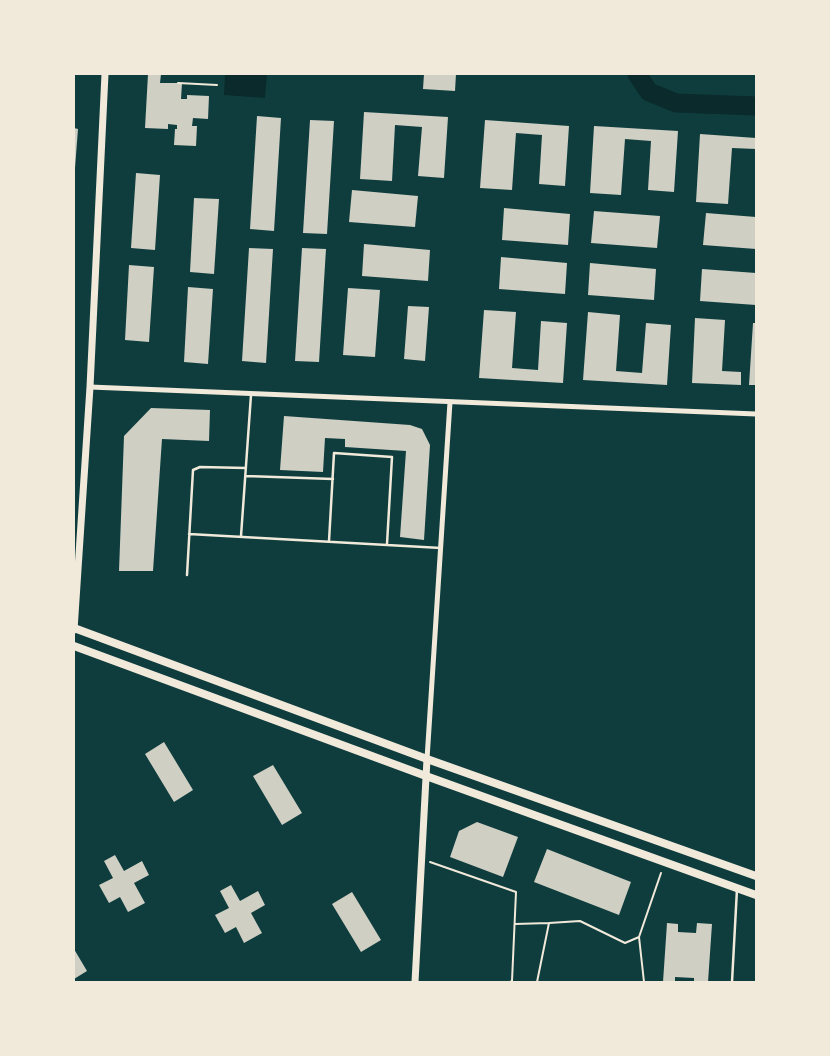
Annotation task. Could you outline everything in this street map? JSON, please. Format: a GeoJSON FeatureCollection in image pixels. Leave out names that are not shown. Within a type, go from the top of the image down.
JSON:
{"type":"FeatureCollection","features":[{"type":"Feature","properties":{"kind":"main road"},"geometry":{"type":"LineString","coordinates":[[74,629],[756,876]]}},
{"type":"Feature","properties":{"kind":"main road"},"geometry":{"type":"LineString","coordinates":[[74,646],[756,895]]}},
{"type":"Feature","properties":{"kind":"street"},"geometry":{"type":"LineString","coordinates":[[74,629],[90,387],[105,74]]}},
{"type":"Feature","properties":{"kind":"street"},"geometry":{"type":"LineString","coordinates":[[90,387],[756,414]]}},
{"type":"Feature","properties":{"kind":"street"},"geometry":{"type":"LineString","coordinates":[[415,982],[420,859],[450,402]]}},
{"type":"Feature","properties":{"kind":"lane"},"geometry":{"type":"LineString","coordinates":[[241,536],[251,394]]}},
{"type":"Feature","properties":{"kind":"lane"},"geometry":{"type":"LineString","coordinates":[[329,541],[334,453],[392,456],[387,544]]}},
{"type":"Feature","properties":{"kind":"lane"},"geometry":{"type":"LineString","coordinates":[[187,575],[193,470],[200,466],[246,468]]}},
{"type":"Feature","properties":{"kind":"lane"},"geometry":{"type":"LineString","coordinates":[[246,476],[332,479]]}},
{"type":"Feature","properties":{"kind":"lane"},"geometry":{"type":"LineString","coordinates":[[189,534],[441,548]]}},
{"type":"Feature","properties":{"kind":"lane"},"geometry":{"type":"LineString","coordinates":[[732,982],[737,888]]}},
{"type":"Feature","properties":{"kind":"path"},"geometry":{"type":"LineString","coordinates":[[178,83],[216,85]]}},
{"type":"Feature","properties":{"kind":"path"},"geometry":{"type":"LineString","coordinates":[[420,859],[516,892],[512,981],[510,982]]}},
{"type":"Feature","properties":{"kind":"path"},"geometry":{"type":"LineString","coordinates":[[644,982],[638,937],[661,873]]}},
{"type":"Feature","properties":{"kind":"path"},"geometry":{"type":"LineString","coordinates":[[515,924],[580,921],[624,943],[638,937]]}},
{"type":"Feature","properties":{"kind":"path"},"geometry":{"type":"LineString","coordinates":[[537,982],[549,923]]}},
{"type":"Feature","properties":{"kind":"water"},"geometry":{"type":"Polygon","coordinates":[[[225,74],[267,74],[265,98],[224,95],[225,74]]]}},
{"type":"Feature","properties":{"kind":"building"},"geometry":{"type":"Polygon","coordinates":[[[148,74],[161,74],[160,83],[182,83],[181,99],[187,99],[187,95],[209,96],[208,119],[193,118],[192,126],[197,126],[196,146],[174,145],[177,125],[168,124],[168,129],[145,128],[148,74]]]}},
{"type":"Feature","properties":{"kind":"building"},"geometry":{"type":"Polygon","coordinates":[[[424,74],[456,74],[455,91],[423,89],[424,74]]]}},
{"type":"Feature","properties":{"kind":"building"},"geometry":{"type":"Polygon","coordinates":[[[364,112],[448,117],[444,178],[418,176],[422,127],[395,125],[392,181],[360,179],[364,112]]]}},
{"type":"Feature","properties":{"kind":"building"},"geometry":{"type":"Polygon","coordinates":[[[257,116],[281,118],[274,231],[250,229],[257,116]]]}},
{"type":"Feature","properties":{"kind":"building"},"geometry":{"type":"Polygon","coordinates":[[[310,120],[334,121],[327,234],[303,233],[310,120]]]}},
{"type":"Feature","properties":{"kind":"building"},"geometry":{"type":"Polygon","coordinates":[[[485,120],[569,126],[565,186],[539,184],[542,135],[516,133],[512,190],[480,188],[485,120]]]}},
{"type":"Feature","properties":{"kind":"building"},"geometry":{"type":"Polygon","coordinates":[[[594,126],[678,131],[674,192],[648,190],[651,141],[625,139],[621,195],[590,193],[594,126]]]}},
{"type":"Feature","properties":{"kind":"building"},"geometry":{"type":"Polygon","coordinates":[[[74,128],[78,129],[75,168],[74,168],[74,128]]]}},
{"type":"Feature","properties":{"kind":"building"},"geometry":{"type":"Polygon","coordinates":[[[700,134],[756,138],[756,149],[732,148],[728,204],[696,202],[700,134]]]}},
{"type":"Feature","properties":{"kind":"building"},"geometry":{"type":"Polygon","coordinates":[[[136,173],[160,175],[155,250],[131,248],[136,173]]]}},
{"type":"Feature","properties":{"kind":"building"},"geometry":{"type":"Polygon","coordinates":[[[352,190],[418,196],[415,227],[349,222],[352,190]]]}},
{"type":"Feature","properties":{"kind":"building"},"geometry":{"type":"Polygon","coordinates":[[[194,198],[219,199],[214,274],[190,272],[194,198]]]}},
{"type":"Feature","properties":{"kind":"building"},"geometry":{"type":"Polygon","coordinates":[[[504,208],[570,214],[568,245],[502,240],[504,208]]]}},
{"type":"Feature","properties":{"kind":"building"},"geometry":{"type":"Polygon","coordinates":[[[594,211],[660,216],[657,248],[591,243],[594,211]]]}},
{"type":"Feature","properties":{"kind":"building"},"geometry":{"type":"Polygon","coordinates":[[[706,213],[756,217],[756,249],[703,245],[706,213]]]}},
{"type":"Feature","properties":{"kind":"building"},"geometry":{"type":"Polygon","coordinates":[[[364,244],[430,250],[428,281],[362,276],[364,244]]]}},
{"type":"Feature","properties":{"kind":"building"},"geometry":{"type":"Polygon","coordinates":[[[249,248],[273,249],[266,363],[242,361],[249,248]]]}},
{"type":"Feature","properties":{"kind":"building"},"geometry":{"type":"Polygon","coordinates":[[[302,248],[326,249],[319,362],[295,361],[302,248]]]}},
{"type":"Feature","properties":{"kind":"building"},"geometry":{"type":"Polygon","coordinates":[[[501,257],[567,263],[565,294],[499,289],[501,257]]]}},
{"type":"Feature","properties":{"kind":"building"},"geometry":{"type":"Polygon","coordinates":[[[590,263],[656,269],[654,300],[588,295],[590,263]]]}},
{"type":"Feature","properties":{"kind":"building"},"geometry":{"type":"Polygon","coordinates":[[[129,265],[154,267],[149,342],[125,340],[129,265]]]}},
{"type":"Feature","properties":{"kind":"building"},"geometry":{"type":"Polygon","coordinates":[[[702,269],[756,273],[756,305],[700,301],[702,269]]]}},
{"type":"Feature","properties":{"kind":"building"},"geometry":{"type":"Polygon","coordinates":[[[188,287],[213,289],[208,364],[184,362],[188,287]]]}},
{"type":"Feature","properties":{"kind":"building"},"geometry":{"type":"Polygon","coordinates":[[[348,288],[380,290],[375,357],[343,355],[348,288]]]}},
{"type":"Feature","properties":{"kind":"building"},"geometry":{"type":"Polygon","coordinates":[[[408,306],[429,307],[425,361],[404,359],[408,306]]]}},
{"type":"Feature","properties":{"kind":"building"},"geometry":{"type":"Polygon","coordinates":[[[484,310],[516,312],[512,368],[538,370],[541,321],[567,323],[563,383],[479,378],[484,310]]]}},
{"type":"Feature","properties":{"kind":"building"},"geometry":{"type":"Polygon","coordinates":[[[588,312],[620,315],[616,371],[642,373],[646,323],[671,325],[667,385],[583,380],[588,312]]]}},
{"type":"Feature","properties":{"kind":"building"},"geometry":{"type":"Polygon","coordinates":[[[695,318],[725,320],[722,371],[741,372],[741,385],[692,383],[695,318]]]}},
{"type":"Feature","properties":{"kind":"building"},"geometry":{"type":"Polygon","coordinates":[[[753,323],[756,323],[756,385],[749,385],[753,323]]]}},
{"type":"Feature","properties":{"kind":"building"},"geometry":{"type":"Polygon","coordinates":[[[151,408],[210,410],[209,441],[162,439],[153,571],[119,571],[124,436],[151,408]]]}},
{"type":"Feature","properties":{"kind":"building"},"geometry":{"type":"Polygon","coordinates":[[[284,416],[410,425],[422,429],[430,445],[424,540],[400,537],[406,451],[345,447],[345,439],[325,438],[323,472],[280,470],[284,416]]]}},
{"type":"Feature","properties":{"kind":"building"},"geometry":{"type":"Polygon","coordinates":[[[164,742],[193,790],[174,802],[145,754],[164,742]]]}},
{"type":"Feature","properties":{"kind":"building"},"geometry":{"type":"Polygon","coordinates":[[[273,765],[302,813],[282,825],[253,776],[273,765]]]}},
{"type":"Feature","properties":{"kind":"building"},"geometry":{"type":"Polygon","coordinates":[[[477,822],[518,837],[503,877],[450,857],[459,831],[477,822]]]}},
{"type":"Feature","properties":{"kind":"building"},"geometry":{"type":"Polygon","coordinates":[[[547,849],[631,882],[619,915],[534,882],[547,849]]]}},
{"type":"Feature","properties":{"kind":"building"},"geometry":{"type":"Polygon","coordinates":[[[115,855],[124,871],[142,861],[149,875],[134,883],[145,903],[128,912],[120,897],[109,903],[99,885],[113,878],[104,861],[115,855]]]}},
{"type":"Feature","properties":{"kind":"building"},"geometry":{"type":"Polygon","coordinates":[[[231,885],[240,901],[258,891],[265,905],[251,913],[262,933],[244,943],[236,927],[225,933],[215,915],[229,908],[220,891],[231,885]]]}},
{"type":"Feature","properties":{"kind":"building"},"geometry":{"type":"Polygon","coordinates":[[[352,892],[381,940],[361,952],[332,904],[352,892]]]}},
{"type":"Feature","properties":{"kind":"building"},"geometry":{"type":"Polygon","coordinates":[[[667,923],[678,924],[678,932],[696,933],[697,923],[712,924],[708,982],[694,982],[694,978],[675,977],[675,982],[663,982],[667,923]]]}},
{"type":"Feature","properties":{"kind":"building"},"geometry":{"type":"Polygon","coordinates":[[[74,949],[87,971],[74,979],[74,949]]]}},
{"type":"Feature","properties":{"kind":"waterway"},"geometry":{"type":"LineString","coordinates":[[637,74],[649,92],[676,103],[756,106]]}}]}
